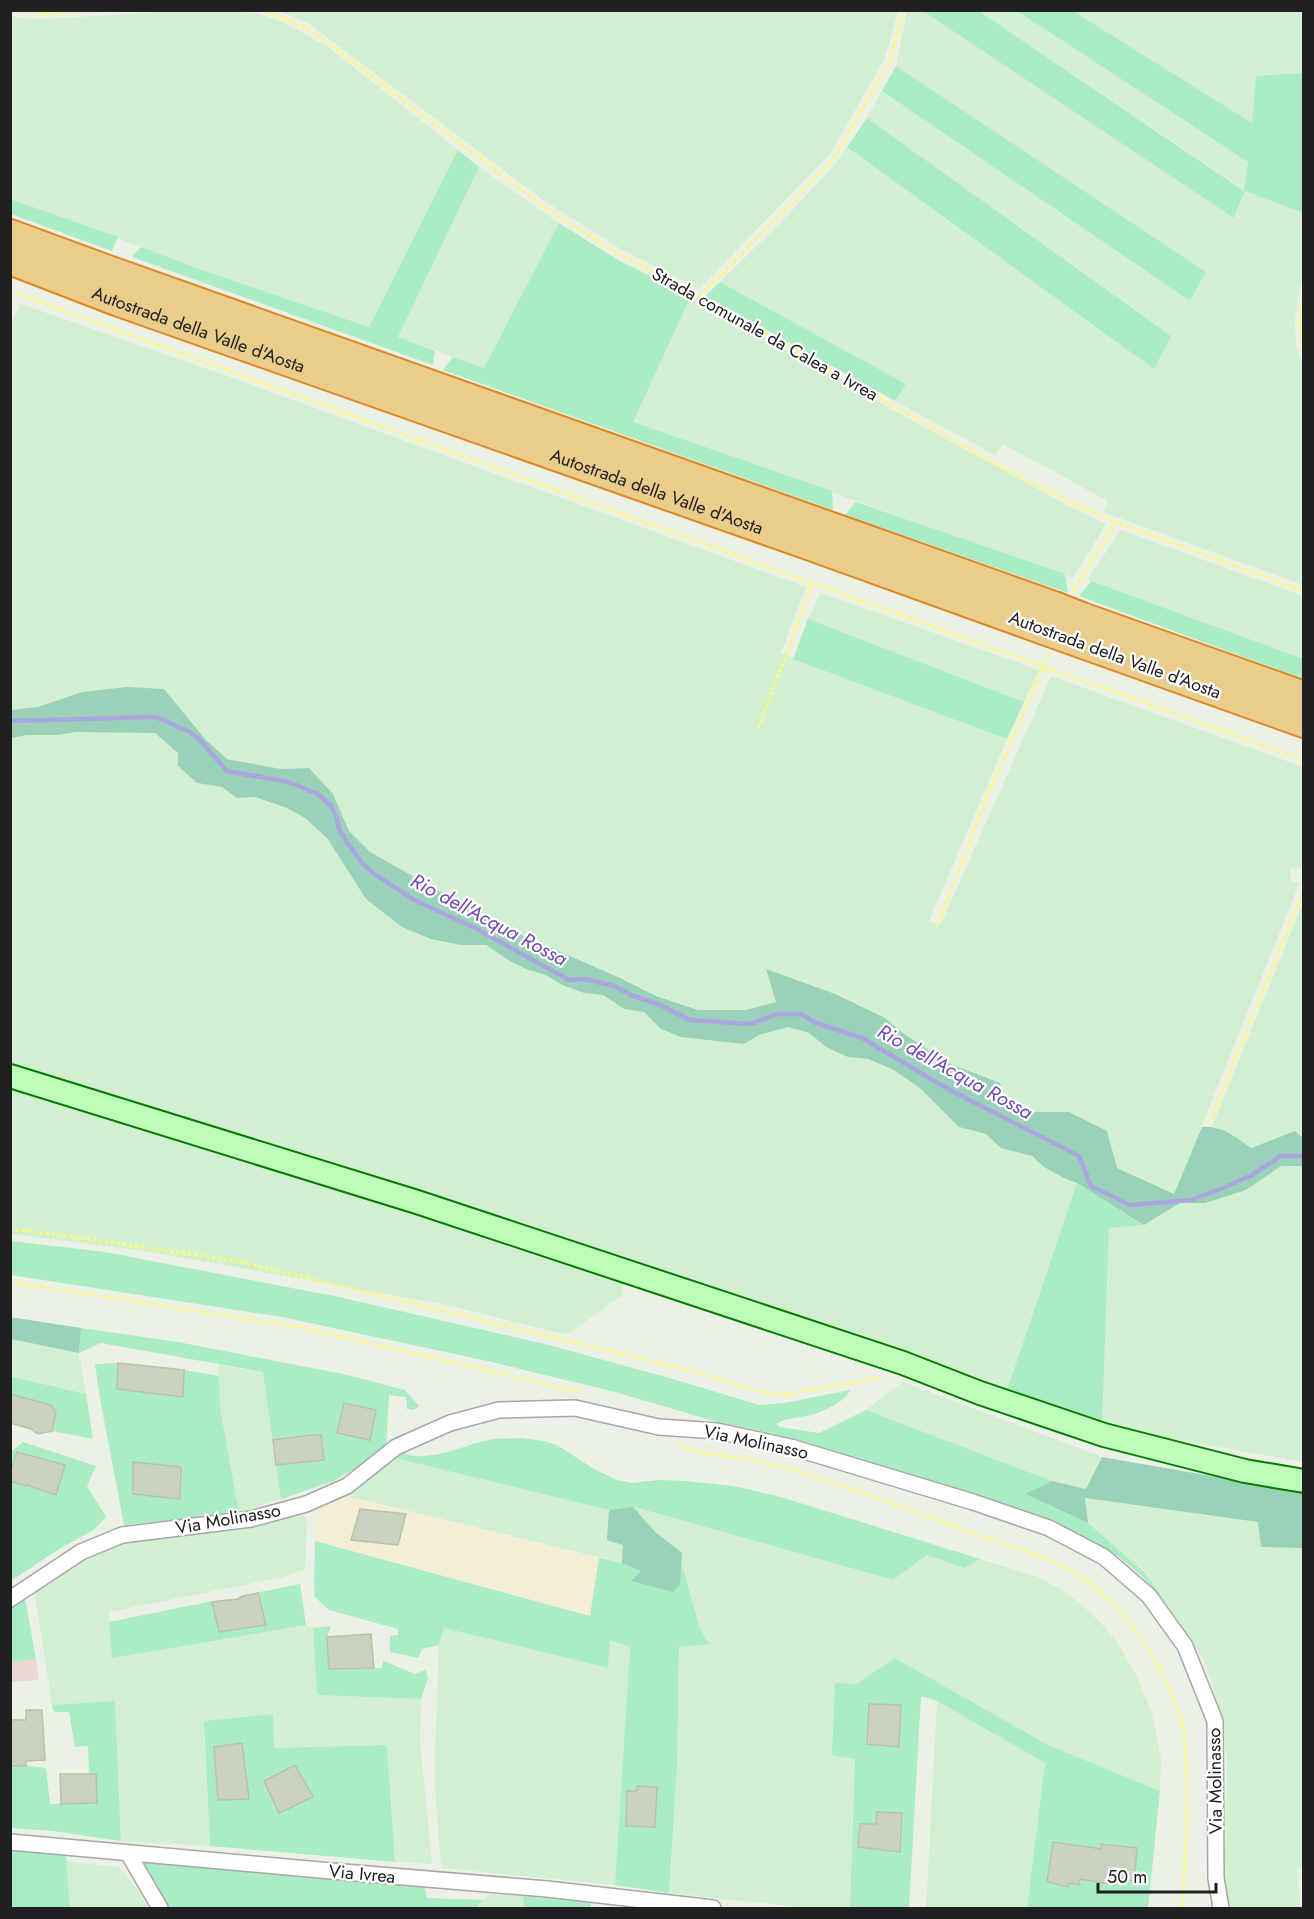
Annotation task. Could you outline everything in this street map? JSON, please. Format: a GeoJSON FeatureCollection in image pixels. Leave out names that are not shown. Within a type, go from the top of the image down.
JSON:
{"type":"FeatureCollection","features":[{"type":"Feature","properties":{"kind":"highway","name":"Autostrada della Valle d'Aosta"},"geometry":{"type":"LineString","coordinates":[[10,234],[113,285]]}},
{"type":"Feature","properties":{"kind":"highway","name":"Autostrada della Valle d'Aosta"},"geometry":{"type":"LineString","coordinates":[[10,260],[113,285],[825,537],[1076,628],[1304,723]]}},
{"type":"Feature","properties":{"kind":"highway","name":"Autostrada della Valle d'Aosta"},"geometry":{"type":"LineString","coordinates":[[1076,628],[1304,696]]}},
{"type":"Feature","properties":{"kind":"main road"},"geometry":{"type":"LineString","coordinates":[[10,1076],[428,1206],[903,1363],[980,1393],[1104,1436],[1245,1471],[1304,1481]]}},
{"type":"Feature","properties":{"kind":"street","name":"Via Molinasso"},"geometry":{"type":"LineString","coordinates":[[10,1599],[81,1552],[122,1535],[251,1519],[306,1504],[347,1486],[396,1447],[450,1423],[500,1410],[575,1408],[659,1428],[717,1431],[791,1447],[973,1502],[1049,1528],[1104,1557],[1149,1596],[1185,1646],[1215,1721],[1216,1878],[1221,1908]]}},
{"type":"Feature","properties":{"kind":"street","name":"Via Ivrea"},"geometry":{"type":"LineString","coordinates":[[10,1842],[547,1888],[712,1908]]}},
{"type":"Feature","properties":{"kind":"street"},"geometry":{"type":"LineString","coordinates":[[128,1853],[159,1908]]}},
{"type":"Feature","properties":{"kind":"path"},"geometry":{"type":"LineString","coordinates":[[15,10],[53,12],[87,10]]}},
{"type":"Feature","properties":{"kind":"path","name":"Strada comunale da Calea a Ivrea"},"geometry":{"type":"LineString","coordinates":[[263,10],[304,27],[324,39],[547,209],[618,254],[700,296],[1003,468],[1080,507],[1304,591]]}},
{"type":"Feature","properties":{"kind":"path"},"geometry":{"type":"LineString","coordinates":[[700,296],[832,160],[890,61],[903,10]]}},
{"type":"Feature","properties":{"kind":"path"},"geometry":{"type":"LineString","coordinates":[[10,291],[1304,760]]}},
{"type":"Feature","properties":{"kind":"path"},"geometry":{"type":"LineString","coordinates":[[1304,291],[1299,319],[1304,357]]}},
{"type":"Feature","properties":{"kind":"path"},"geometry":{"type":"LineString","coordinates":[[1075,587],[1115,522]]}},
{"type":"Feature","properties":{"kind":"path"},"geometry":{"type":"LineString","coordinates":[[758,728],[812,583]]}},
{"type":"Feature","properties":{"kind":"path"},"geometry":{"type":"LineString","coordinates":[[936,927],[988,794],[1045,666]]}},
{"type":"Feature","properties":{"kind":"path"},"geometry":{"type":"LineString","coordinates":[[1209,1124],[1304,890]]}},
{"type":"Feature","properties":{"kind":"path"},"geometry":{"type":"LineString","coordinates":[[10,1229],[236,1261],[674,1367],[757,1391],[782,1395],[896,1375],[903,1363]]}},
{"type":"Feature","properties":{"kind":"path"},"geometry":{"type":"LineString","coordinates":[[10,1282],[305,1328],[580,1392]]}},
{"type":"Feature","properties":{"kind":"path"},"geometry":{"type":"LineString","coordinates":[[659,1428],[687,1449],[783,1467],[890,1501],[980,1536],[1027,1550],[1064,1567],[1098,1590],[1142,1638],[1160,1665],[1184,1733],[1187,1781],[1182,1908]]}},
{"type":"Feature","properties":{"kind":"shaded area"},"geometry":{"type":"Polygon","coordinates":[[[344,1495],[599,1558],[591,1616],[315,1541],[318,1507],[344,1495]]]}},
{"type":"Feature","properties":{"kind":"shaded area"},"geometry":{"type":"Polygon","coordinates":[[[36,1659],[39,1680],[12,1682],[11,1662],[36,1659]]]}},
{"type":"Feature","properties":{"kind":"green space"},"geometry":{"type":"Polygon","coordinates":[[[179,11],[257,13],[283,22],[328,47],[458,150],[369,327],[205,271],[11,199],[10,15],[19,18],[43,19],[179,11]]]}},
{"type":"Feature","properties":{"kind":"green space"},"geometry":{"type":"Polygon","coordinates":[[[279,11],[898,11],[885,58],[830,154],[699,289],[619,248],[546,202],[308,23],[279,11]]]}},
{"type":"Feature","properties":{"kind":"green space"},"geometry":{"type":"Polygon","coordinates":[[[907,11],[923,11],[1235,218],[1245,191],[1303,213],[1303,277],[1295,319],[1296,344],[1304,368],[1303,585],[1103,512],[1108,501],[1003,444],[995,455],[895,401],[906,384],[720,282],[832,168],[847,147],[1154,369],[1171,336],[867,118],[882,91],[1190,301],[1206,272],[896,66],[907,11]]]}},
{"type":"Feature","properties":{"kind":"green space"},"geometry":{"type":"Polygon","coordinates":[[[923,11],[979,11],[1244,191],[1248,162],[1017,11],[1073,11],[1252,123],[1256,76],[1303,73],[1303,213],[1245,191],[1234,218],[923,11]]]}},
{"type":"Feature","properties":{"kind":"green space"},"geometry":{"type":"Polygon","coordinates":[[[979,11],[1017,11],[1248,162],[1245,191],[979,11]]]}},
{"type":"Feature","properties":{"kind":"green space"},"geometry":{"type":"Polygon","coordinates":[[[1073,11],[1303,11],[1303,73],[1256,76],[1253,124],[1073,11]]]}},
{"type":"Feature","properties":{"kind":"green space"},"geometry":{"type":"Polygon","coordinates":[[[896,66],[1206,272],[1190,301],[882,91],[896,66]]]}},
{"type":"Feature","properties":{"kind":"green space"},"geometry":{"type":"Polygon","coordinates":[[[867,118],[1171,336],[1154,369],[847,147],[867,118]]]}},
{"type":"Feature","properties":{"kind":"green space"},"geometry":{"type":"Polygon","coordinates":[[[458,150],[479,167],[398,337],[435,351],[433,365],[132,257],[141,247],[369,327],[458,150]]]}},
{"type":"Feature","properties":{"kind":"green space"},"geometry":{"type":"Polygon","coordinates":[[[479,167],[559,223],[484,368],[398,337],[479,167]]]}},
{"type":"Feature","properties":{"kind":"green space"},"geometry":{"type":"Polygon","coordinates":[[[10,199],[118,237],[112,251],[11,214],[10,199]]]}},
{"type":"Feature","properties":{"kind":"green space"},"geometry":{"type":"Polygon","coordinates":[[[559,223],[618,260],[691,296],[633,422],[832,491],[833,510],[443,370],[453,357],[484,368],[559,223]]]}},
{"type":"Feature","properties":{"kind":"green space"},"geometry":{"type":"Polygon","coordinates":[[[720,282],[906,384],[895,401],[705,296],[720,282]]]}},
{"type":"Feature","properties":{"kind":"green space"},"geometry":{"type":"Polygon","coordinates":[[[691,296],[893,410],[1106,524],[1073,578],[633,422],[691,296]]]}},
{"type":"Feature","properties":{"kind":"green space"},"geometry":{"type":"Polygon","coordinates":[[[21,304],[227,376],[806,587],[781,653],[1007,739],[929,921],[941,924],[1051,676],[1303,767],[1303,867],[1290,869],[1291,882],[1300,882],[1174,1195],[1117,1168],[1069,1112],[1009,1112],[1000,1083],[946,1062],[885,1018],[766,970],[776,1002],[746,1010],[698,1010],[656,996],[499,925],[370,853],[349,831],[333,794],[309,768],[281,769],[227,759],[206,740],[164,689],[83,692],[38,707],[11,710],[10,324],[21,304]]]}},
{"type":"Feature","properties":{"kind":"green space"},"geometry":{"type":"Polygon","coordinates":[[[856,502],[1065,574],[1068,593],[845,515],[856,502]]]}},
{"type":"Feature","properties":{"kind":"green space"},"geometry":{"type":"Polygon","coordinates":[[[1121,530],[1303,596],[1303,659],[1087,580],[1121,530]]]}},
{"type":"Feature","properties":{"kind":"green space"},"geometry":{"type":"Polygon","coordinates":[[[1091,581],[1303,659],[1303,679],[1079,596],[1091,581]]]}},
{"type":"Feature","properties":{"kind":"green space"},"geometry":{"type":"Polygon","coordinates":[[[821,593],[1039,670],[1024,702],[808,619],[821,593]]]}},
{"type":"Feature","properties":{"kind":"green space"},"geometry":{"type":"Polygon","coordinates":[[[808,619],[1024,702],[1007,739],[793,659],[808,619]]]}},
{"type":"Feature","properties":{"kind":"green space"},"geometry":{"type":"Polygon","coordinates":[[[127,687],[164,689],[206,740],[227,759],[281,769],[309,768],[333,794],[349,831],[370,852],[499,925],[656,996],[698,1010],[746,1010],[776,1002],[766,969],[835,994],[885,1018],[946,1062],[1000,1083],[1009,1112],[1069,1112],[1107,1131],[1117,1168],[1174,1194],[1202,1127],[1222,1130],[1251,1148],[1295,1131],[1303,1138],[1303,1166],[1281,1166],[1246,1190],[1205,1203],[1180,1203],[1144,1225],[1077,1183],[1044,1167],[1032,1156],[1001,1148],[986,1134],[959,1127],[920,1088],[892,1069],[868,1059],[848,1057],[826,1047],[809,1033],[788,1027],[759,1035],[744,1044],[681,1037],[661,1029],[644,1012],[624,1009],[603,995],[584,993],[562,985],[546,975],[508,960],[486,945],[461,945],[431,939],[402,927],[366,899],[327,838],[305,818],[287,808],[255,797],[237,798],[222,787],[197,783],[178,766],[178,753],[155,733],[76,732],[11,738],[11,710],[38,707],[82,692],[127,687]]]}},
{"type":"Feature","properties":{"kind":"green space"},"geometry":{"type":"Polygon","coordinates":[[[119,731],[155,732],[178,753],[197,783],[222,787],[237,798],[254,797],[287,808],[305,818],[327,838],[366,899],[461,945],[486,945],[508,960],[546,975],[562,985],[584,993],[603,995],[624,1009],[644,1012],[661,1029],[743,1044],[759,1035],[788,1027],[809,1033],[826,1047],[848,1057],[868,1059],[892,1069],[920,1088],[959,1127],[986,1134],[1001,1148],[1032,1156],[1044,1167],[1077,1183],[1006,1393],[894,1349],[625,1257],[11,1065],[11,738],[27,735],[119,731]]]}},
{"type":"Feature","properties":{"kind":"green space"},"geometry":{"type":"Polygon","coordinates":[[[1303,903],[1303,1138],[1295,1131],[1251,1148],[1232,1134],[1212,1126],[1303,903]]]}},
{"type":"Feature","properties":{"kind":"green space"},"geometry":{"type":"Polygon","coordinates":[[[11,1087],[613,1274],[624,1283],[621,1296],[571,1332],[563,1334],[447,1305],[145,1251],[11,1234],[11,1087]]]}},
{"type":"Feature","properties":{"kind":"green space"},"geometry":{"type":"Polygon","coordinates":[[[1281,1166],[1303,1166],[1303,1462],[1102,1427],[1109,1228],[1144,1225],[1180,1203],[1246,1190],[1281,1166]]]}},
{"type":"Feature","properties":{"kind":"green space"},"geometry":{"type":"Polygon","coordinates":[[[1077,1183],[1144,1225],[1109,1228],[1102,1427],[1006,1393],[1077,1183]]]}},
{"type":"Feature","properties":{"kind":"green space"},"geometry":{"type":"Polygon","coordinates":[[[11,1241],[105,1252],[334,1296],[549,1345],[759,1405],[785,1403],[850,1390],[840,1401],[824,1410],[776,1424],[779,1427],[819,1433],[866,1410],[1052,1481],[1025,1494],[1088,1523],[1144,1572],[1169,1606],[1142,1576],[1119,1557],[1051,1519],[789,1437],[714,1421],[615,1392],[483,1360],[282,1317],[11,1275],[11,1241]]]}},
{"type":"Feature","properties":{"kind":"green space"},"geometry":{"type":"Polygon","coordinates":[[[10,1317],[81,1328],[79,1353],[11,1339],[10,1317]]]}},
{"type":"Feature","properties":{"kind":"green space"},"geometry":{"type":"Polygon","coordinates":[[[81,1328],[178,1342],[343,1374],[405,1390],[419,1406],[414,1410],[407,1409],[406,1397],[389,1395],[386,1449],[334,1481],[281,1499],[263,1372],[101,1343],[79,1353],[81,1328]]]}},
{"type":"Feature","properties":{"kind":"green space"},"geometry":{"type":"Polygon","coordinates":[[[11,1339],[79,1353],[86,1394],[11,1376],[11,1339]]]}},
{"type":"Feature","properties":{"kind":"green space"},"geometry":{"type":"Polygon","coordinates":[[[118,1363],[219,1376],[220,1408],[239,1513],[124,1525],[95,1364],[118,1363]]]}},
{"type":"Feature","properties":{"kind":"green space"},"geometry":{"type":"Polygon","coordinates":[[[218,1365],[263,1372],[273,1440],[281,1499],[239,1513],[220,1408],[218,1365]]]}},
{"type":"Feature","properties":{"kind":"green space"},"geometry":{"type":"Polygon","coordinates":[[[10,1376],[86,1394],[93,1439],[52,1431],[56,1412],[51,1405],[11,1394],[10,1376]]]}},
{"type":"Feature","properties":{"kind":"green space"},"geometry":{"type":"Polygon","coordinates":[[[903,1382],[1102,1457],[1086,1490],[1052,1481],[866,1410],[903,1382]]]}},
{"type":"Feature","properties":{"kind":"green space"},"geometry":{"type":"Polygon","coordinates":[[[522,1438],[557,1445],[594,1469],[617,1480],[631,1483],[659,1480],[686,1481],[733,1486],[781,1497],[980,1559],[964,1568],[927,1555],[893,1580],[634,1507],[654,1531],[682,1553],[681,1561],[700,1629],[709,1644],[679,1647],[677,1769],[669,1893],[615,1885],[630,1647],[610,1640],[608,1668],[444,1628],[439,1645],[422,1649],[418,1658],[390,1652],[390,1636],[398,1635],[398,1629],[329,1610],[315,1597],[315,1541],[590,1616],[599,1558],[622,1563],[623,1545],[607,1540],[609,1510],[395,1458],[399,1452],[422,1456],[434,1455],[494,1439],[522,1438]]]}},
{"type":"Feature","properties":{"kind":"green space"},"geometry":{"type":"Polygon","coordinates":[[[23,1442],[96,1466],[87,1486],[106,1517],[94,1530],[59,1549],[11,1581],[11,1452],[23,1442]]]}},
{"type":"Feature","properties":{"kind":"green space"},"geometry":{"type":"Polygon","coordinates":[[[1102,1457],[1303,1492],[1303,1548],[1261,1547],[1258,1522],[1085,1498],[1088,1523],[1025,1494],[1052,1481],[1086,1489],[1102,1457]]]}},
{"type":"Feature","properties":{"kind":"green space"},"geometry":{"type":"Polygon","coordinates":[[[395,1458],[609,1510],[607,1540],[623,1545],[622,1563],[344,1495],[395,1458]]]}},
{"type":"Feature","properties":{"kind":"green space"},"geometry":{"type":"Polygon","coordinates":[[[1084,1498],[1259,1522],[1261,1547],[1303,1548],[1304,1867],[1297,1870],[1301,1908],[1232,1908],[1229,1904],[1224,1887],[1227,1758],[1220,1710],[1204,1660],[1144,1572],[1088,1523],[1084,1498]]]}},
{"type":"Feature","properties":{"kind":"green space"},"geometry":{"type":"Polygon","coordinates":[[[633,1507],[892,1580],[927,1555],[964,1568],[980,1559],[1038,1577],[1079,1602],[1101,1623],[1117,1642],[1136,1675],[1152,1713],[1161,1759],[1160,1791],[1048,1745],[895,1658],[856,1684],[835,1684],[855,1758],[850,1908],[808,1908],[669,1893],[677,1769],[679,1646],[709,1643],[700,1630],[681,1561],[682,1553],[654,1531],[633,1507]]]}},
{"type":"Feature","properties":{"kind":"green space"},"geometry":{"type":"Polygon","coordinates":[[[633,1507],[654,1531],[682,1553],[680,1584],[673,1592],[631,1581],[641,1571],[622,1563],[623,1545],[607,1540],[609,1510],[633,1507]]]}},
{"type":"Feature","properties":{"kind":"green space"},"geometry":{"type":"Polygon","coordinates":[[[303,1514],[307,1519],[305,1569],[283,1577],[109,1612],[112,1657],[306,1625],[313,1628],[317,1695],[421,1699],[420,1742],[432,1864],[395,1862],[387,1745],[274,1748],[273,1714],[204,1721],[210,1846],[121,1841],[115,1701],[52,1705],[34,1589],[74,1563],[119,1542],[252,1525],[303,1514]]]}},
{"type":"Feature","properties":{"kind":"green space"},"geometry":{"type":"Polygon","coordinates":[[[300,1584],[306,1625],[112,1658],[109,1622],[213,1601],[237,1599],[240,1596],[300,1584]]]}},
{"type":"Feature","properties":{"kind":"green space"},"geometry":{"type":"Polygon","coordinates":[[[25,1598],[36,1659],[11,1662],[10,1609],[25,1598]]]}},
{"type":"Feature","properties":{"kind":"green space"},"geometry":{"type":"Polygon","coordinates":[[[331,1626],[327,1637],[329,1669],[382,1668],[383,1661],[415,1674],[426,1670],[428,1678],[421,1699],[317,1695],[313,1628],[331,1626]]]}},
{"type":"Feature","properties":{"kind":"green space"},"geometry":{"type":"Polygon","coordinates":[[[444,1628],[608,1668],[610,1639],[630,1647],[615,1885],[441,1868],[435,1753],[439,1645],[444,1628]]]}},
{"type":"Feature","properties":{"kind":"green space"},"geometry":{"type":"Polygon","coordinates":[[[895,1658],[1048,1745],[1160,1791],[1148,1908],[1027,1908],[1045,1763],[937,1701],[921,1696],[909,1908],[850,1908],[855,1759],[832,1755],[835,1683],[856,1684],[895,1658]]]}},
{"type":"Feature","properties":{"kind":"green space"},"geometry":{"type":"Polygon","coordinates":[[[115,1701],[121,1841],[53,1831],[11,1828],[10,1766],[46,1768],[50,1804],[97,1803],[96,1775],[89,1774],[88,1746],[75,1747],[69,1712],[54,1712],[52,1705],[115,1701]]]}},
{"type":"Feature","properties":{"kind":"green space"},"geometry":{"type":"Polygon","coordinates":[[[937,1701],[1045,1763],[1027,1908],[926,1908],[937,1701]]]}},
{"type":"Feature","properties":{"kind":"green space"},"geometry":{"type":"Polygon","coordinates":[[[273,1714],[274,1748],[387,1745],[395,1862],[210,1846],[204,1721],[273,1714]]]}},
{"type":"Feature","properties":{"kind":"green space"},"geometry":{"type":"Polygon","coordinates":[[[10,1847],[66,1852],[70,1908],[11,1908],[10,1847]]]}},
{"type":"Feature","properties":{"kind":"green space"},"geometry":{"type":"Polygon","coordinates":[[[139,1859],[424,1885],[427,1898],[483,1900],[478,1908],[165,1908],[139,1859]]]}},
{"type":"Feature","properties":{"kind":"green space"},"geometry":{"type":"Polygon","coordinates":[[[66,1861],[120,1867],[148,1908],[70,1908],[66,1861]]]}},
{"type":"Feature","properties":{"kind":"green space"},"geometry":{"type":"Polygon","coordinates":[[[489,1894],[523,1896],[524,1908],[478,1908],[478,1905],[489,1894]]]}},
{"type":"Feature","properties":{"kind":"green space"},"geometry":{"type":"Polygon","coordinates":[[[523,1896],[591,1903],[591,1908],[524,1908],[523,1896]]]}},
{"type":"Feature","properties":{"kind":"building"},"geometry":{"type":"Polygon","coordinates":[[[118,1363],[184,1370],[183,1397],[117,1389],[118,1363]]]}},
{"type":"Feature","properties":{"kind":"building"},"geometry":{"type":"Polygon","coordinates":[[[10,1394],[51,1405],[56,1412],[52,1431],[38,1434],[31,1429],[10,1423],[10,1394]]]}},
{"type":"Feature","properties":{"kind":"building"},"geometry":{"type":"Polygon","coordinates":[[[344,1403],[376,1410],[370,1440],[337,1433],[344,1403]]]}},
{"type":"Feature","properties":{"kind":"building"},"geometry":{"type":"Polygon","coordinates":[[[321,1435],[324,1460],[276,1465],[273,1440],[321,1435]]]}},
{"type":"Feature","properties":{"kind":"building"},"geometry":{"type":"Polygon","coordinates":[[[17,1452],[65,1465],[56,1495],[10,1481],[10,1473],[17,1452]]]}},
{"type":"Feature","properties":{"kind":"building"},"geometry":{"type":"Polygon","coordinates":[[[133,1462],[181,1467],[180,1499],[133,1494],[133,1462]]]}},
{"type":"Feature","properties":{"kind":"building"},"geometry":{"type":"Polygon","coordinates":[[[360,1509],[406,1514],[398,1545],[351,1540],[360,1509]]]}},
{"type":"Feature","properties":{"kind":"building"},"geometry":{"type":"Polygon","coordinates":[[[258,1593],[266,1625],[219,1632],[212,1602],[238,1599],[258,1593]]]}},
{"type":"Feature","properties":{"kind":"building"},"geometry":{"type":"Polygon","coordinates":[[[371,1634],[374,1668],[329,1669],[327,1637],[371,1634]]]}},
{"type":"Feature","properties":{"kind":"building"},"geometry":{"type":"Polygon","coordinates":[[[869,1704],[901,1705],[899,1747],[867,1744],[869,1704]]]}},
{"type":"Feature","properties":{"kind":"building"},"geometry":{"type":"Polygon","coordinates":[[[26,1710],[42,1710],[45,1760],[26,1761],[26,1766],[10,1766],[10,1720],[26,1720],[26,1710]]]}},
{"type":"Feature","properties":{"kind":"building"},"geometry":{"type":"Polygon","coordinates":[[[242,1743],[249,1799],[218,1800],[214,1747],[242,1743]]]}},
{"type":"Feature","properties":{"kind":"building"},"geometry":{"type":"Polygon","coordinates":[[[295,1765],[313,1797],[279,1813],[264,1781],[295,1765]]]}},
{"type":"Feature","properties":{"kind":"building"},"geometry":{"type":"Polygon","coordinates":[[[60,1774],[96,1774],[97,1803],[61,1804],[60,1774]]]}},
{"type":"Feature","properties":{"kind":"building"},"geometry":{"type":"Polygon","coordinates":[[[637,1786],[657,1787],[655,1827],[626,1826],[627,1791],[637,1791],[637,1786]]]}},
{"type":"Feature","properties":{"kind":"building"},"geometry":{"type":"Polygon","coordinates":[[[877,1812],[902,1813],[900,1852],[858,1847],[860,1824],[876,1824],[877,1812]]]}},
{"type":"Feature","properties":{"kind":"building"},"geometry":{"type":"Polygon","coordinates":[[[1053,1842],[1101,1849],[1101,1844],[1137,1848],[1134,1881],[1115,1878],[1115,1885],[1080,1879],[1079,1885],[1070,1883],[1068,1887],[1047,1882],[1053,1842]]]}},
{"type":"Feature","properties":{"kind":"waterway","name":"Rio dell'Acqua Rossa"},"geometry":{"type":"LineString","coordinates":[[10,721],[158,718],[198,738],[227,771],[289,782],[318,794],[331,806],[346,841],[363,864],[373,873],[414,900],[475,928],[569,980],[585,979],[614,986],[690,1020],[751,1024],[777,1014],[801,1014],[816,1023],[862,1038],[948,1089],[1079,1156],[1091,1186],[1130,1205],[1191,1200],[1252,1175],[1281,1156],[1304,1156]]}}]}
